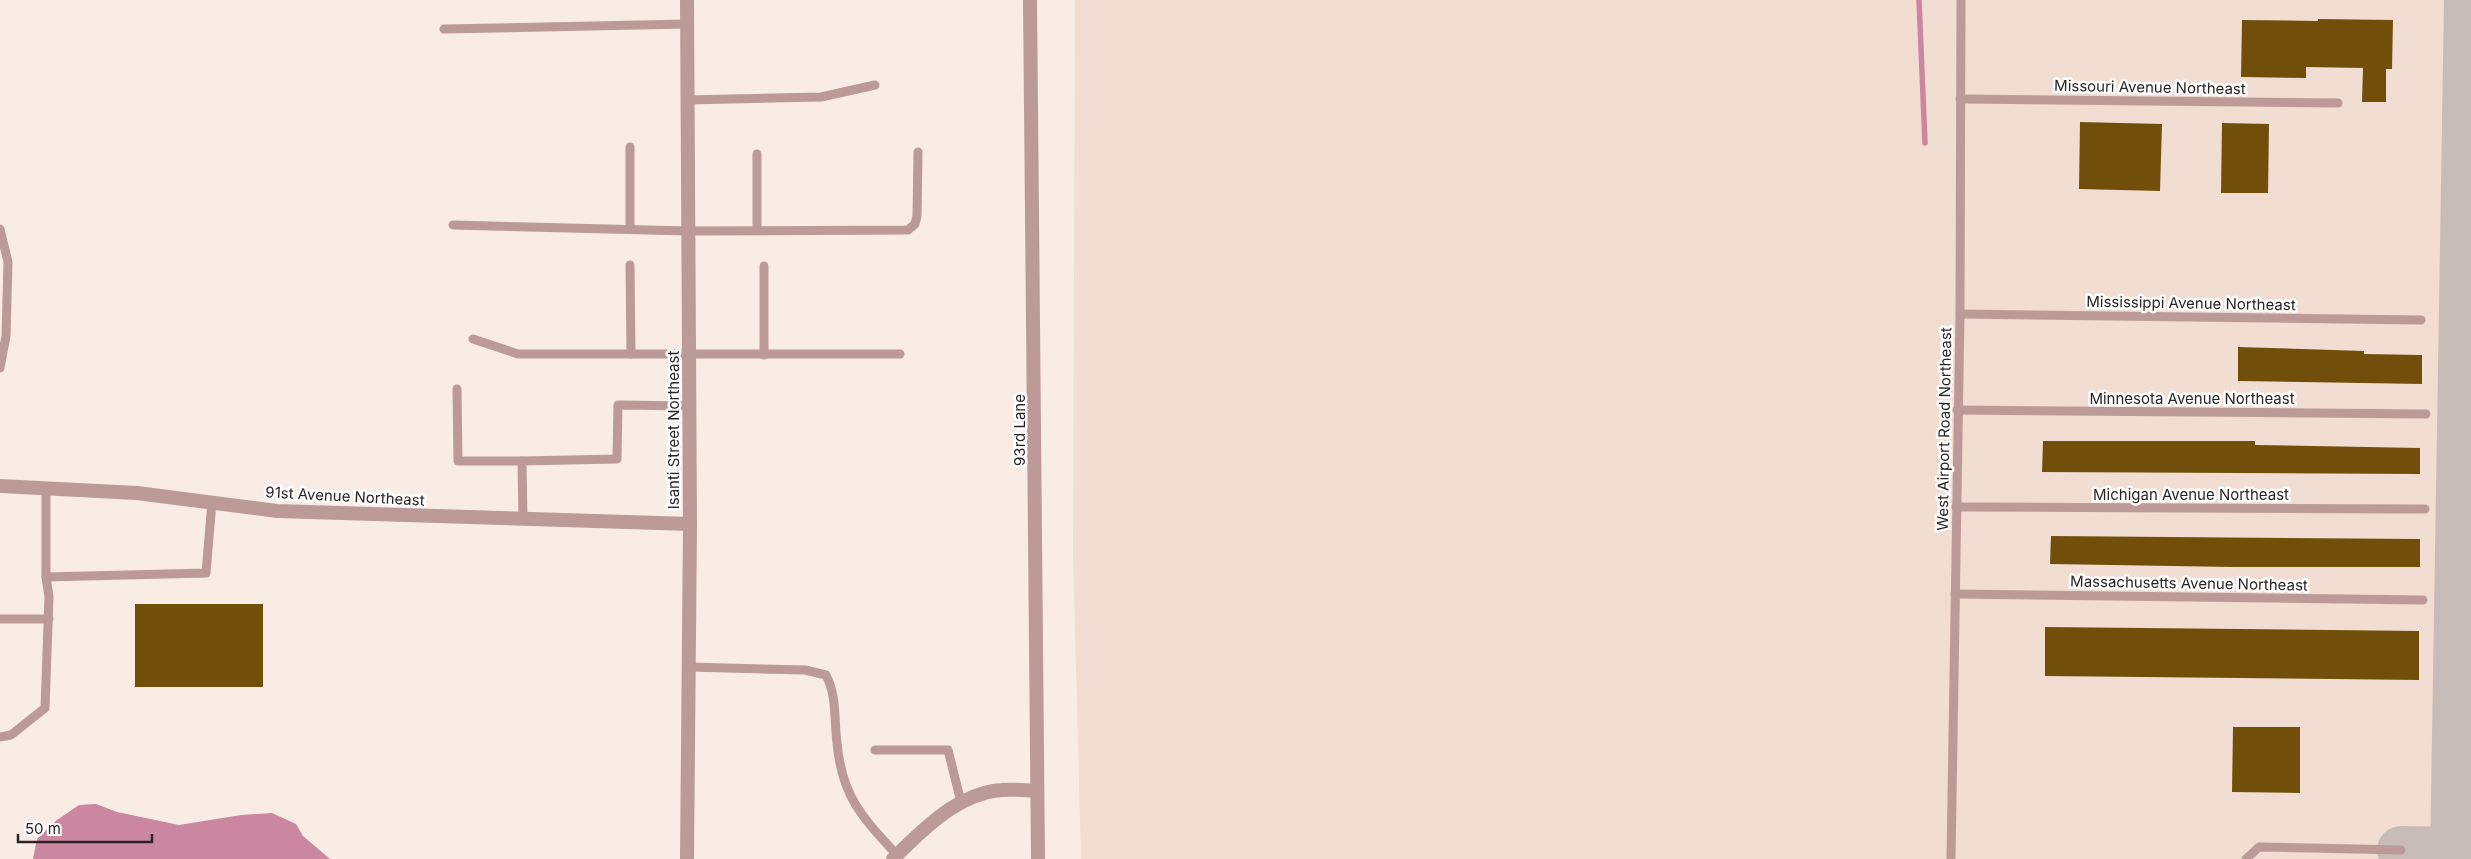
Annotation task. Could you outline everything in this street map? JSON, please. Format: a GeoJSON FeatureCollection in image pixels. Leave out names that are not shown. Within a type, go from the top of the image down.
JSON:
{"type":"FeatureCollection","features":[{"type":"Feature","properties":{"kind":"street","name":"Isanti Street Northeast"},"geometry":{"type":"LineString","coordinates":[[687,0],[690,524],[687,859]]}},
{"type":"Feature","properties":{"kind":"street","name":"93rd Lane"},"geometry":{"type":"LineString","coordinates":[[1030,0],[1038,859]]}},
{"type":"Feature","properties":{"kind":"street","name":"91st Avenue Northeast"},"geometry":{"type":"LineString","coordinates":[[0,486],[137,493],[277,511],[690,524]]}},
{"type":"Feature","properties":{"kind":"street"},"geometry":{"type":"LineString","coordinates":[[895,857],[944,813],[961,802],[1001,790],[1037,791]]}},
{"type":"Feature","properties":{"kind":"lane","name":"West Airport Road Northeast"},"geometry":{"type":"LineString","coordinates":[[1951,859],[1960,314],[1961,0]]}},
{"type":"Feature","properties":{"kind":"lane"},"geometry":{"type":"LineString","coordinates":[[444,29],[687,24]]}},
{"type":"Feature","properties":{"kind":"lane"},"geometry":{"type":"LineString","coordinates":[[687,100],[821,97],[875,85]]}},
{"type":"Feature","properties":{"kind":"lane","name":"Missouri Avenue Northeast"},"geometry":{"type":"LineString","coordinates":[[1960,99],[2338,103]]}},
{"type":"Feature","properties":{"kind":"lane"},"geometry":{"type":"LineString","coordinates":[[630,147],[630,229]]}},
{"type":"Feature","properties":{"kind":"lane"},"geometry":{"type":"LineString","coordinates":[[453,225],[688,231],[908,230],[915,224],[917,216],[918,152]]}},
{"type":"Feature","properties":{"kind":"lane"},"geometry":{"type":"LineString","coordinates":[[757,154],[758,230]]}},
{"type":"Feature","properties":{"kind":"lane"},"geometry":{"type":"LineString","coordinates":[[0,229],[8,262],[6,336],[0,368]]}},
{"type":"Feature","properties":{"kind":"lane"},"geometry":{"type":"LineString","coordinates":[[630,264],[631,354]]}},
{"type":"Feature","properties":{"kind":"lane"},"geometry":{"type":"LineString","coordinates":[[764,266],[764,355]]}},
{"type":"Feature","properties":{"kind":"lane","name":"Mississippi Avenue Northeast"},"geometry":{"type":"LineString","coordinates":[[1960,314],[2421,320]]}},
{"type":"Feature","properties":{"kind":"lane"},"geometry":{"type":"LineString","coordinates":[[472,339],[518,354],[900,354]]}},
{"type":"Feature","properties":{"kind":"lane"},"geometry":{"type":"LineString","coordinates":[[457,389],[458,461],[617,460],[618,406],[689,406]]}},
{"type":"Feature","properties":{"kind":"lane","name":"Minnesota Avenue Northeast"},"geometry":{"type":"LineString","coordinates":[[1958,410],[2426,414]]}},
{"type":"Feature","properties":{"kind":"lane"},"geometry":{"type":"LineString","coordinates":[[522,461],[523,520]]}},
{"type":"Feature","properties":{"kind":"lane"},"geometry":{"type":"LineString","coordinates":[[0,738],[11,735],[45,708],[49,619],[49,596],[46,577],[46,488]]}},
{"type":"Feature","properties":{"kind":"lane"},"geometry":{"type":"LineString","coordinates":[[46,577],[206,573],[212,502]]}},
{"type":"Feature","properties":{"kind":"lane","name":"Michigan Avenue Northeast"},"geometry":{"type":"LineString","coordinates":[[1956,507],[2425,509]]}},
{"type":"Feature","properties":{"kind":"lane","name":"Massachusetts Avenue Northeast"},"geometry":{"type":"LineString","coordinates":[[1955,594],[2424,600]]}},
{"type":"Feature","properties":{"kind":"lane"},"geometry":{"type":"LineString","coordinates":[[0,619],[49,619]]}},
{"type":"Feature","properties":{"kind":"lane"},"geometry":{"type":"LineString","coordinates":[[689,667],[805,670],[826,675],[833,689],[837,746],[849,795],[862,818],[895,857]]}},
{"type":"Feature","properties":{"kind":"lane"},"geometry":{"type":"LineString","coordinates":[[875,750],[948,750],[961,802]]}},
{"type":"Feature","properties":{"kind":"lane"},"geometry":{"type":"LineString","coordinates":[[2246,859],[2259,847],[2401,850]]}},
{"type":"Feature","properties":{"kind":"shaded area"},"geometry":{"type":"Polygon","coordinates":[[[1075,0],[2471,0],[2471,859],[1081,859],[1073,555],[1075,0]]]}},
{"type":"Feature","properties":{"kind":"shaded area"},"geometry":{"type":"Polygon","coordinates":[[[96,804],[117,812],[179,825],[241,815],[272,813],[296,824],[303,836],[330,859],[33,859],[37,839],[57,820],[79,805],[96,804]]]}},
{"type":"Feature","properties":{"kind":"building"},"geometry":{"type":"Polygon","coordinates":[[[2318,19],[2393,20],[2392,69],[2386,69],[2386,102],[2362,102],[2363,68],[2306,67],[2306,78],[2241,77],[2242,20],[2318,21],[2318,19]]]}},
{"type":"Feature","properties":{"kind":"building"},"geometry":{"type":"Polygon","coordinates":[[[2080,122],[2162,124],[2160,191],[2079,189],[2080,122]]]}},
{"type":"Feature","properties":{"kind":"building"},"geometry":{"type":"Polygon","coordinates":[[[2222,123],[2269,124],[2268,193],[2221,193],[2222,123]]]}},
{"type":"Feature","properties":{"kind":"building"},"geometry":{"type":"Polygon","coordinates":[[[2238,347],[2364,351],[2364,354],[2422,355],[2422,384],[2238,381],[2238,347]]]}},
{"type":"Feature","properties":{"kind":"building"},"geometry":{"type":"Polygon","coordinates":[[[2043,441],[2255,441],[2255,445],[2420,448],[2420,474],[2042,472],[2043,441]]]}},
{"type":"Feature","properties":{"kind":"building"},"geometry":{"type":"Polygon","coordinates":[[[2051,536],[2420,539],[2420,567],[2233,567],[2050,564],[2051,536]]]}},
{"type":"Feature","properties":{"kind":"building"},"geometry":{"type":"Polygon","coordinates":[[[135,604],[263,604],[263,687],[135,687],[135,604]]]}},
{"type":"Feature","properties":{"kind":"building"},"geometry":{"type":"Polygon","coordinates":[[[2045,627],[2419,631],[2419,680],[2045,676],[2045,627]]]}},
{"type":"Feature","properties":{"kind":"building"},"geometry":{"type":"Polygon","coordinates":[[[2233,727],[2300,727],[2300,793],[2232,792],[2233,727]]]}},
{"type":"Feature","properties":{"kind":"waterway"},"geometry":{"type":"LineString","coordinates":[[1919,0],[1925,143]]}},
{"type":"Feature","properties":{"kind":"taxiway"},"geometry":{"type":"LineString","coordinates":[[2454,859],[2468,0]]}},
{"type":"Feature","properties":{"kind":"taxiway"},"geometry":{"type":"LineString","coordinates":[[2401,850],[2454,851]]}}]}
